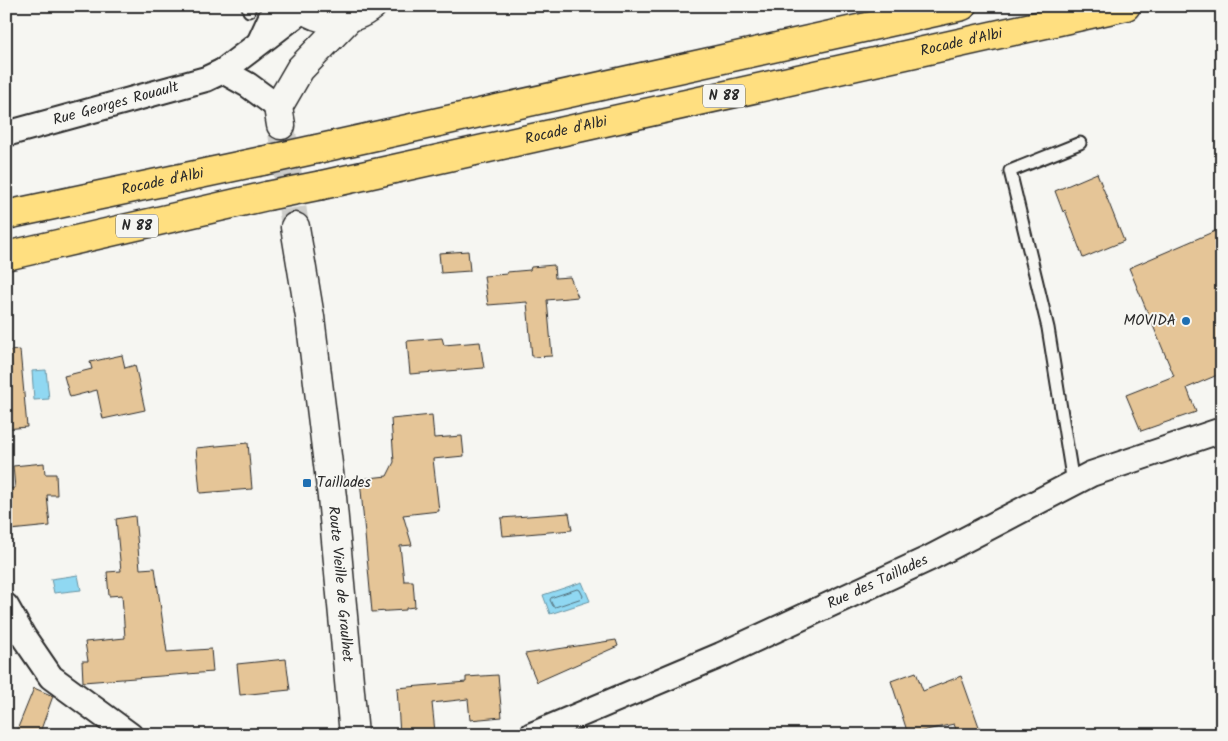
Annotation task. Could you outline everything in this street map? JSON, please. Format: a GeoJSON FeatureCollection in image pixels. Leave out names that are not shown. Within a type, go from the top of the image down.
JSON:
{"type":"FeatureCollection","features":[{"type":"Feature","properties":{"kind":"highway","name":"Rocade d'Albi"},"geometry":{"type":"LineString","coordinates":[[6,215],[317,149],[962,6]]}},
{"type":"Feature","properties":{"kind":"highway","name":"Rocade d'Albi"},"geometry":{"type":"LineString","coordinates":[[6,256],[267,196],[1126,6]]}},
{"type":"Feature","properties":{"kind":"main road"},"geometry":{"type":"LineString","coordinates":[[279,116],[300,69],[307,10],[332,19],[360,12]]}},
{"type":"Feature","properties":{"kind":"main road"},"geometry":{"type":"LineString","coordinates":[[300,69],[360,12]]}},
{"type":"Feature","properties":{"kind":"main road","name":"Route Vieille de Graulhet"},"geometry":{"type":"LineString","coordinates":[[295,227],[310,317],[332,497],[354,735]]}},
{"type":"Feature","properties":{"kind":"street","name":"Rue Georges Rouault"},"geometry":{"type":"LineString","coordinates":[[259,44],[276,6]]}},
{"type":"Feature","properties":{"kind":"street","name":"Rue Georges Rouault"},"geometry":{"type":"LineString","coordinates":[[6,134],[206,79],[223,71],[307,10]]}},
{"type":"Feature","properties":{"kind":"street"},"geometry":{"type":"LineString","coordinates":[[223,71],[248,85],[279,116]]}},
{"type":"Feature","properties":{"kind":"street","name":"Rue des Taillades"},"geometry":{"type":"LineString","coordinates":[[532,735],[720,655],[930,558],[1091,474],[1222,430]]}},
{"type":"Feature","properties":{"kind":"street"},"geometry":{"type":"LineString","coordinates":[[6,606],[23,636],[51,677],[130,735]]}},
{"type":"Feature","properties":{"kind":"lane"},"geometry":{"type":"LineString","coordinates":[[1073,483],[1048,328],[1010,170],[1080,143]]}},
{"type":"Feature","properties":{"kind":"water"},"geometry":{"type":"Polygon","coordinates":[[[46,370],[49,399],[34,400],[32,371],[46,370]]]}},
{"type":"Feature","properties":{"kind":"water"},"geometry":{"type":"Polygon","coordinates":[[[78,575],[81,590],[54,593],[51,579],[78,575]]]}},
{"type":"Feature","properties":{"kind":"water"},"geometry":{"type":"Polygon","coordinates":[[[582,582],[590,601],[550,614],[543,595],[582,582]]]}},
{"type":"Feature","properties":{"kind":"building"},"geometry":{"type":"Polygon","coordinates":[[[1097,173],[1124,241],[1083,258],[1065,210],[1063,212],[1055,191],[1097,173]]]}},
{"type":"Feature","properties":{"kind":"building","name":"MOVIDA"},"geometry":{"type":"Polygon","coordinates":[[[1222,228],[1222,373],[1187,388],[1196,412],[1141,431],[1126,395],[1174,376],[1129,268],[1222,228]]]}},
{"type":"Feature","properties":{"kind":"building"},"geometry":{"type":"Polygon","coordinates":[[[468,251],[470,271],[441,273],[439,253],[468,251]]]}},
{"type":"Feature","properties":{"kind":"building"},"geometry":{"type":"Polygon","coordinates":[[[554,265],[555,278],[570,277],[578,297],[547,300],[552,356],[532,357],[527,302],[488,305],[484,276],[530,270],[531,267],[554,265]]]}},
{"type":"Feature","properties":{"kind":"building"},"geometry":{"type":"Polygon","coordinates":[[[442,338],[444,345],[480,342],[484,368],[410,374],[407,341],[442,338]]]}},
{"type":"Feature","properties":{"kind":"building"},"geometry":{"type":"Polygon","coordinates":[[[20,350],[27,427],[6,429],[6,351],[20,350]]]}},
{"type":"Feature","properties":{"kind":"building"},"geometry":{"type":"Polygon","coordinates":[[[122,355],[125,368],[135,365],[145,410],[103,419],[97,390],[70,397],[64,376],[92,369],[90,362],[122,355]]]}},
{"type":"Feature","properties":{"kind":"building"},"geometry":{"type":"Polygon","coordinates":[[[432,415],[434,438],[462,436],[464,456],[433,459],[439,511],[403,515],[412,545],[400,546],[404,581],[413,581],[415,607],[406,608],[406,610],[372,612],[360,479],[387,476],[394,462],[391,419],[432,415]]]}},
{"type":"Feature","properties":{"kind":"building"},"geometry":{"type":"Polygon","coordinates":[[[248,443],[252,489],[200,493],[196,448],[248,443]]]}},
{"type":"Feature","properties":{"kind":"building"},"geometry":{"type":"Polygon","coordinates":[[[44,463],[45,474],[56,474],[57,495],[47,495],[50,526],[10,530],[6,489],[15,488],[13,466],[44,463]]]}},
{"type":"Feature","properties":{"kind":"building"},"geometry":{"type":"Polygon","coordinates":[[[569,513],[572,530],[503,536],[501,518],[569,513]]]}},
{"type":"Feature","properties":{"kind":"building"},"geometry":{"type":"Polygon","coordinates":[[[135,516],[140,569],[155,568],[167,652],[211,649],[213,672],[83,682],[82,661],[88,661],[85,642],[125,638],[122,595],[109,596],[107,572],[121,571],[116,519],[135,516]]]}},
{"type":"Feature","properties":{"kind":"building"},"geometry":{"type":"Polygon","coordinates":[[[616,640],[618,646],[537,682],[525,654],[616,640]]]}},
{"type":"Feature","properties":{"kind":"building"},"geometry":{"type":"Polygon","coordinates":[[[286,659],[290,690],[240,695],[237,664],[286,659]]]}},
{"type":"Feature","properties":{"kind":"building"},"geometry":{"type":"Polygon","coordinates":[[[916,672],[923,691],[961,676],[982,735],[958,735],[954,724],[908,734],[891,681],[916,672]]]}},
{"type":"Feature","properties":{"kind":"building"},"geometry":{"type":"Polygon","coordinates":[[[498,675],[502,717],[470,720],[468,699],[432,703],[435,732],[400,735],[397,688],[466,682],[466,677],[498,675]]]}},
{"type":"Feature","properties":{"kind":"building"},"geometry":{"type":"Polygon","coordinates":[[[34,688],[53,696],[39,735],[15,735],[34,688]]]}},
{"type":"Feature","properties":{"kind":"tunnel"},"geometry":{"type":"LineString","coordinates":[[281,125],[295,227]]}},
{"type":"Feature","properties":{"kind":"place","name":"MOVIDA"},"geometry":{"type":"Point","coordinates":[1186,321]}},
{"type":"Feature","properties":{"kind":"place","name":"Taillades"},"geometry":{"type":"Point","coordinates":[307,483]}}]}
